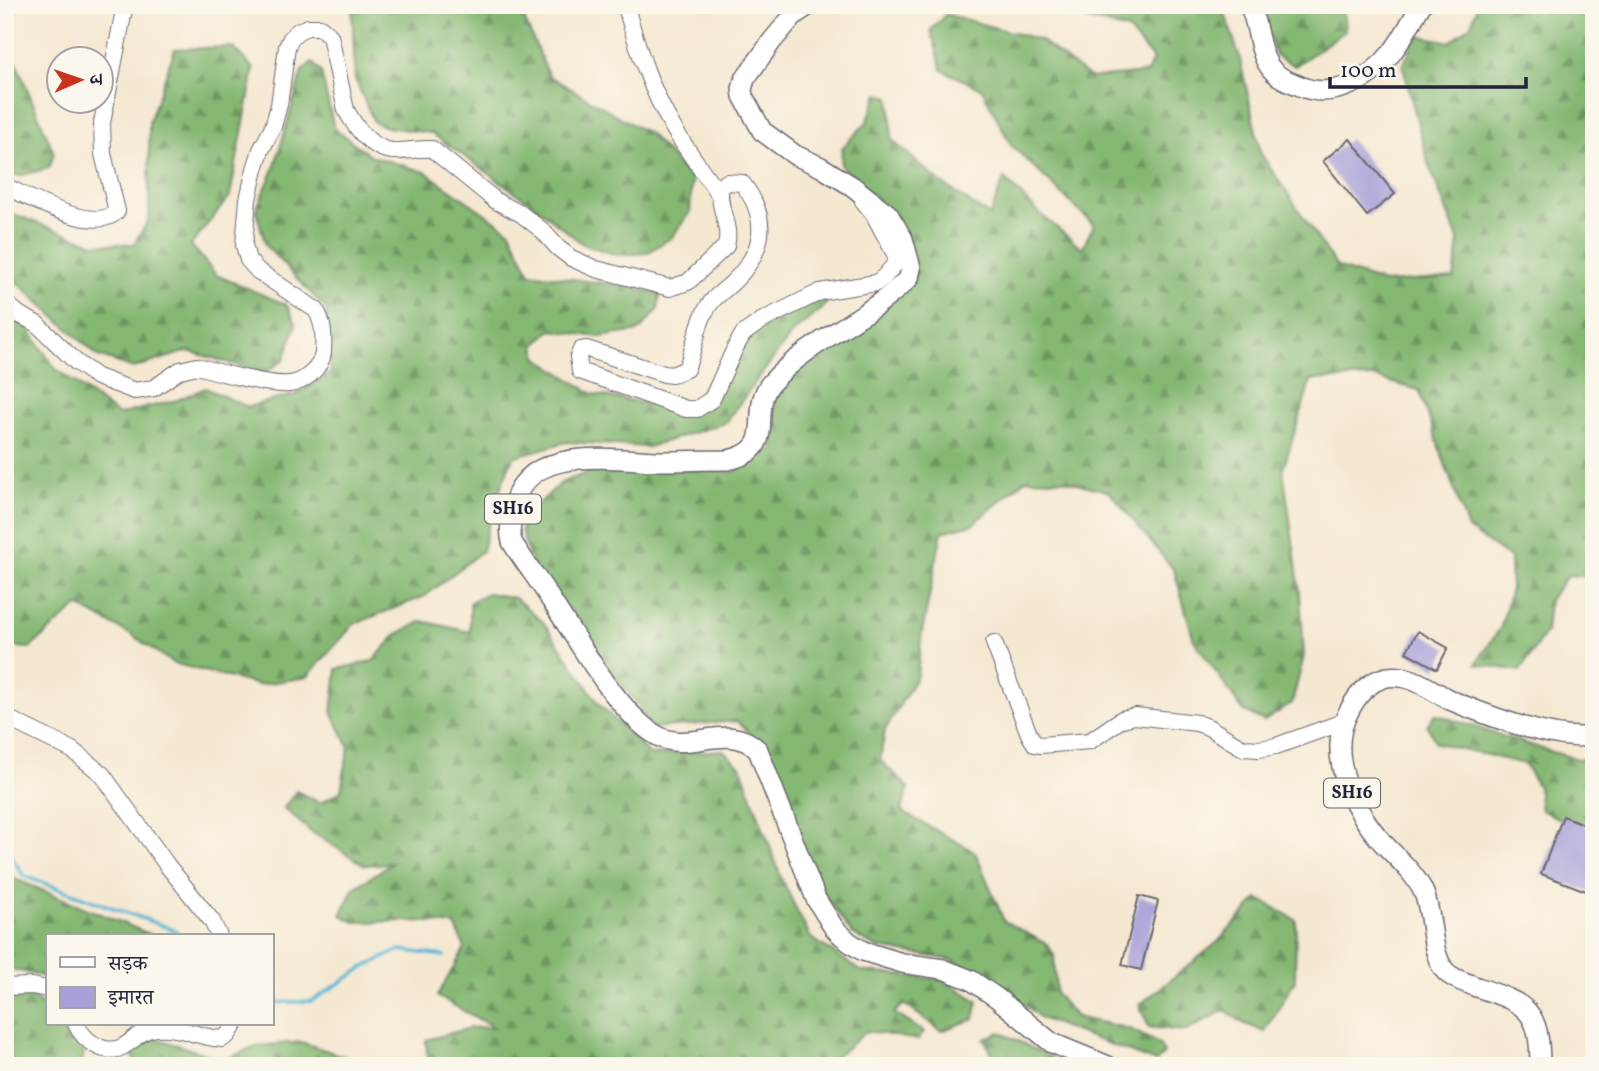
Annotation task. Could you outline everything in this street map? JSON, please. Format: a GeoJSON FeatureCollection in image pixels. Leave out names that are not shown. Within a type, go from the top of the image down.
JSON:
{"type":"FeatureCollection","features":[{"type":"Feature","properties":{"kind":"main road","name":"SH16"},"geometry":{"type":"LineString","coordinates":[[809,5],[794,15],[772,41],[745,79],[743,96],[762,131],[795,155],[852,186],[888,214],[903,239],[911,273],[909,278],[859,319],[805,353],[770,384],[761,404],[761,434],[758,443],[738,458],[662,461],[598,457],[556,464],[531,474],[520,488],[514,502],[510,534],[512,542],[598,673],[643,725],[657,736],[670,741],[739,737],[758,750],[816,899],[834,928],[849,942],[889,959],[943,969],[971,980],[1052,1044],[1108,1066]]}},
{"type":"Feature","properties":{"kind":"main road"},"geometry":{"type":"LineString","coordinates":[[1248,5],[1264,58],[1276,76],[1307,89],[1336,91],[1355,83],[1384,61],[1394,51],[1422,5]]}},
{"type":"Feature","properties":{"kind":"main road","name":"SH16"},"geometry":{"type":"LineString","coordinates":[[1540,1066],[1540,1038],[1534,1019],[1521,1005],[1456,979],[1445,971],[1437,956],[1430,910],[1423,890],[1361,816],[1341,760],[1340,739],[1343,722],[1352,705],[1370,682],[1388,677],[1407,677],[1449,699],[1503,720],[1564,734],[1594,736]]}},
{"type":"Feature","properties":{"kind":"street"},"geometry":{"type":"LineString","coordinates":[[5,186],[67,214],[104,219],[113,216],[117,211],[103,154],[103,124],[125,5]]}},
{"type":"Feature","properties":{"kind":"street"},"geometry":{"type":"LineString","coordinates":[[626,7],[640,57],[657,94],[674,128],[720,196]]}},
{"type":"Feature","properties":{"kind":"street"},"geometry":{"type":"LineString","coordinates":[[5,303],[37,324],[75,362],[96,377],[135,391],[153,388],[188,366],[284,384],[299,382],[313,372],[322,357],[324,336],[320,316],[316,310],[258,271],[248,260],[244,246],[248,199],[261,150],[273,127],[279,105],[287,47],[298,31],[308,27],[320,27],[330,36],[346,110],[368,139],[391,151],[432,149],[496,201],[521,214],[543,231],[571,258],[596,269],[670,288],[688,282],[726,246],[728,234],[720,196],[721,186],[726,181],[742,183],[760,213],[762,227],[747,265],[732,284],[712,300],[705,312],[686,369],[673,375],[664,374],[583,349],[578,357],[579,371],[686,409],[697,409],[712,399],[743,334],[761,321],[820,292],[876,283],[896,263],[894,248],[873,213],[852,186]]}},
{"type":"Feature","properties":{"kind":"street"},"geometry":{"type":"LineString","coordinates":[[994,643],[1035,744],[1090,741],[1122,719],[1135,716],[1197,723],[1243,748],[1259,749],[1276,746],[1343,722]]}},
{"type":"Feature","properties":{"kind":"street"},"geometry":{"type":"LineString","coordinates":[[5,718],[72,750],[102,774],[167,865],[212,920],[218,934]]}},
{"type":"Feature","properties":{"kind":"street"},"geometry":{"type":"LineString","coordinates":[[5,987],[32,986],[46,989]]}},
{"type":"Feature","properties":{"kind":"street"},"geometry":{"type":"LineString","coordinates":[[78,1026],[91,1043],[106,1050],[124,1046],[142,1031],[155,1028],[191,1031],[222,1039],[234,1026]]}},
{"type":"Feature","properties":{"kind":"green space"},"geometry":{"type":"Polygon","coordinates":[[[352,5],[518,5],[549,76],[649,134],[692,179],[690,213],[672,237],[647,253],[617,255],[583,244],[535,206],[431,133],[386,127],[374,122],[355,79],[352,5]]]}},
{"type":"Feature","properties":{"kind":"green space"},"geometry":{"type":"Polygon","coordinates":[[[1057,5],[1222,5],[1239,55],[1261,154],[1337,267],[1384,283],[1454,278],[1459,242],[1428,163],[1403,66],[1416,35],[1450,42],[1471,25],[1478,5],[1594,5],[1594,577],[1568,575],[1549,600],[1546,632],[1520,671],[1476,664],[1501,627],[1511,588],[1510,558],[1468,529],[1419,390],[1373,377],[1311,380],[1283,469],[1300,592],[1304,656],[1292,703],[1264,721],[1243,711],[1194,640],[1174,570],[1110,492],[1065,480],[1026,479],[973,524],[942,532],[922,632],[917,676],[885,730],[880,760],[909,788],[901,811],[975,852],[1004,921],[1047,944],[1054,955],[1056,994],[1076,1017],[1130,1029],[1159,1044],[1164,1053],[1156,1062],[1040,1018],[1000,983],[952,960],[878,948],[852,934],[818,885],[753,736],[737,721],[651,728],[637,703],[572,622],[529,558],[521,529],[528,513],[562,482],[590,472],[698,469],[734,472],[772,449],[775,399],[804,360],[878,316],[917,272],[877,199],[841,166],[842,148],[867,122],[878,94],[890,97],[892,140],[940,182],[990,216],[1004,178],[1039,213],[1082,248],[1094,225],[1011,145],[982,89],[942,70],[931,30],[946,14],[1040,40],[1090,78],[1147,73],[1153,59],[1128,30],[1067,14],[1057,5]]]}},
{"type":"Feature","properties":{"kind":"green space"},"geometry":{"type":"Polygon","coordinates":[[[1260,5],[1343,5],[1345,31],[1295,66],[1275,55],[1260,5]]]}},
{"type":"Feature","properties":{"kind":"green space"},"geometry":{"type":"Polygon","coordinates":[[[5,35],[54,153],[49,168],[19,176],[5,171],[5,35]]]}},
{"type":"Feature","properties":{"kind":"green space"},"geometry":{"type":"Polygon","coordinates":[[[232,47],[254,69],[230,196],[191,245],[216,275],[287,305],[296,324],[284,360],[264,373],[188,351],[134,368],[98,356],[5,271],[5,211],[94,244],[134,244],[149,219],[149,122],[175,49],[232,47]]]}},
{"type":"Feature","properties":{"kind":"green space"},"geometry":{"type":"Polygon","coordinates":[[[312,62],[321,72],[334,128],[371,156],[425,172],[510,231],[530,273],[631,287],[660,294],[658,310],[639,331],[599,337],[551,330],[535,345],[538,358],[593,394],[667,407],[694,402],[708,381],[755,328],[827,291],[830,297],[823,308],[793,332],[725,423],[648,447],[566,442],[513,457],[493,507],[482,551],[425,596],[354,624],[307,677],[258,685],[173,663],[132,635],[78,606],[30,648],[5,646],[5,315],[26,326],[56,369],[118,415],[177,400],[205,388],[248,407],[297,394],[331,373],[326,309],[266,246],[256,210],[274,169],[302,71],[312,62]]]}},
{"type":"Feature","properties":{"kind":"green space"},"geometry":{"type":"Polygon","coordinates":[[[487,593],[515,598],[544,623],[599,704],[650,755],[723,750],[741,767],[782,880],[810,937],[861,971],[943,980],[978,1001],[974,1019],[941,1031],[904,1004],[894,1013],[924,1032],[918,1040],[867,1031],[825,1066],[428,1065],[426,1040],[470,1028],[493,1027],[437,996],[465,948],[455,925],[421,921],[355,922],[341,915],[353,889],[392,863],[365,865],[311,832],[284,808],[296,791],[320,803],[341,791],[349,747],[332,713],[337,669],[373,661],[396,635],[422,621],[470,632],[470,602],[487,593]]]}},
{"type":"Feature","properties":{"kind":"green space"},"geometry":{"type":"Polygon","coordinates":[[[1435,714],[1594,763],[1594,835],[1541,810],[1538,787],[1525,764],[1436,743],[1427,725],[1435,714]]]}},
{"type":"Feature","properties":{"kind":"green space"},"geometry":{"type":"Polygon","coordinates":[[[5,869],[12,878],[149,934],[46,934],[46,977],[5,968],[5,869]]]}},
{"type":"Feature","properties":{"kind":"green space"},"geometry":{"type":"Polygon","coordinates":[[[1258,898],[1296,920],[1295,980],[1265,1032],[1243,1023],[1225,1010],[1186,1031],[1149,1027],[1139,1005],[1218,942],[1258,898]]]}},
{"type":"Feature","properties":{"kind":"green space"},"geometry":{"type":"Polygon","coordinates":[[[30,996],[46,1007],[46,1026],[72,1026],[89,1039],[79,1066],[5,1066],[5,999],[30,996]]]}},
{"type":"Feature","properties":{"kind":"green space"},"geometry":{"type":"Polygon","coordinates":[[[1000,1032],[1068,1066],[999,1066],[984,1039],[1000,1032]]]}},
{"type":"Feature","properties":{"kind":"green space"},"geometry":{"type":"Polygon","coordinates":[[[155,1038],[224,1060],[256,1046],[301,1042],[373,1066],[139,1066],[129,1050],[155,1038]]]}},
{"type":"Feature","properties":{"kind":"building"},"geometry":{"type":"Polygon","coordinates":[[[1350,139],[1395,194],[1367,216],[1323,161],[1350,139]]]}},
{"type":"Feature","properties":{"kind":"building"},"geometry":{"type":"Polygon","coordinates":[[[1418,631],[1448,648],[1437,669],[1406,652],[1418,631]]]}},
{"type":"Feature","properties":{"kind":"building"},"geometry":{"type":"Polygon","coordinates":[[[1563,816],[1594,828],[1594,894],[1541,874],[1563,816]]]}},
{"type":"Feature","properties":{"kind":"building"},"geometry":{"type":"Polygon","coordinates":[[[1139,896],[1158,901],[1141,970],[1122,965],[1139,896]]]}},
{"type":"Feature","properties":{"kind":"waterway"},"geometry":{"type":"LineString","coordinates":[[5,847],[24,876],[175,930],[178,934]]}},
{"type":"Feature","properties":{"kind":"waterway"},"geometry":{"type":"LineString","coordinates":[[273,1003],[312,1001],[363,968],[400,950],[444,956]]}}]}
